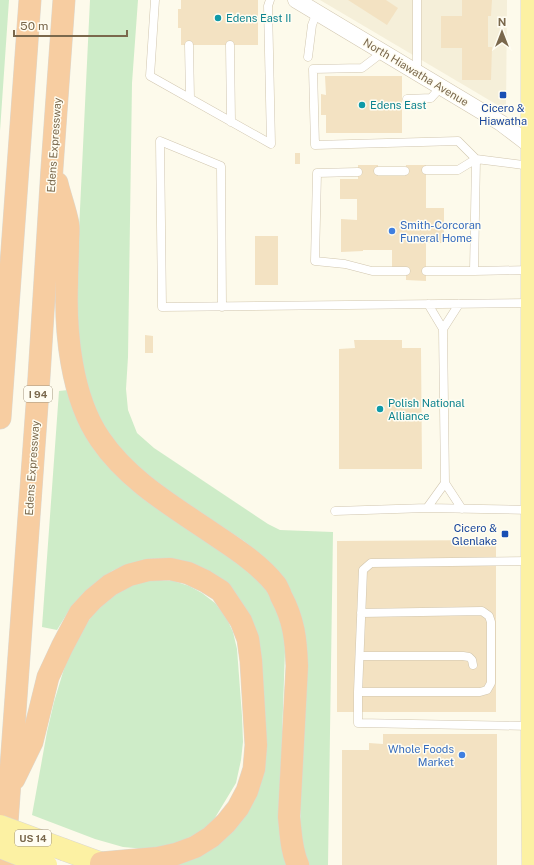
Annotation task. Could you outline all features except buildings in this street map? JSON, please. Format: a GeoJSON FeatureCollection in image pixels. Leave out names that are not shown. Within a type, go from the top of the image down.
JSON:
{"type":"FeatureCollection","features":[{"type":"Feature","properties":{"kind":"highway"},"geometry":{"type":"LineString","coordinates":[[0,418],[30,0]]}},
{"type":"Feature","properties":{"kind":"highway","name":"Edens Expressway"},"geometry":{"type":"LineString","coordinates":[[4,865],[64,0]]}},
{"type":"Feature","properties":{"kind":"highway"},"geometry":{"type":"LineString","coordinates":[[52,168],[69,225],[66,304],[71,365],[80,397],[88,418],[99,438],[111,455],[130,474],[149,490],[246,555],[276,586],[287,606],[293,626],[297,659],[290,817],[291,841],[298,865]]}},
{"type":"Feature","properties":{"kind":"highway"},"geometry":{"type":"LineString","coordinates":[[9,789],[32,742],[48,677],[62,646],[80,613],[93,599],[110,585],[129,575],[148,570],[170,569],[188,573],[222,591],[241,621],[248,640],[251,661],[256,746],[254,768],[247,791],[238,808],[226,823],[211,837],[195,847],[176,854],[158,858],[104,864]]}},
{"type":"Feature","properties":{"kind":"main road"},"geometry":{"type":"LineString","coordinates":[[532,0],[532,865]]}},
{"type":"Feature","properties":{"kind":"main road","name":"US 14"},"geometry":{"type":"LineString","coordinates":[[0,826],[104,864]]}},
{"type":"Feature","properties":{"kind":"main road","name":"US 14"},"geometry":{"type":"LineString","coordinates":[[0,847],[46,865]]}},
{"type":"Feature","properties":{"kind":"street","name":"North Hiawatha Avenue"},"geometry":{"type":"LineString","coordinates":[[307,5],[501,123],[533,153]]}},
{"type":"Feature","properties":{"kind":"lane"},"geometry":{"type":"LineString","coordinates":[[155,0],[150,76],[271,144],[268,6],[270,0]]}},
{"type":"Feature","properties":{"kind":"lane"},"geometry":{"type":"LineString","coordinates":[[417,0],[417,72]]}},
{"type":"Feature","properties":{"kind":"lane"},"geometry":{"type":"LineString","coordinates":[[307,5],[312,25],[308,57]]}},
{"type":"Feature","properties":{"kind":"lane"},"geometry":{"type":"LineString","coordinates":[[189,45],[190,98]]}},
{"type":"Feature","properties":{"kind":"lane"},"geometry":{"type":"LineString","coordinates":[[230,45],[231,122]]}},
{"type":"Feature","properties":{"kind":"lane"},"geometry":{"type":"LineString","coordinates":[[383,52],[362,68],[313,69],[314,144],[458,140],[476,158],[474,271]]}},
{"type":"Feature","properties":{"kind":"lane"},"geometry":{"type":"LineString","coordinates":[[407,99],[431,98],[441,87]]}},
{"type":"Feature","properties":{"kind":"lane"},"geometry":{"type":"LineString","coordinates":[[222,307],[220,166],[160,140],[162,307],[222,307],[532,303]]}},
{"type":"Feature","properties":{"kind":"lane"},"geometry":{"type":"LineString","coordinates":[[426,170],[458,170],[476,158],[533,153]]}},
{"type":"Feature","properties":{"kind":"lane"},"geometry":{"type":"LineString","coordinates":[[378,171],[405,171]]}},
{"type":"Feature","properties":{"kind":"lane"},"geometry":{"type":"LineString","coordinates":[[358,172],[317,173],[316,261],[345,264],[372,271],[406,271]]}},
{"type":"Feature","properties":{"kind":"lane"},"geometry":{"type":"LineString","coordinates":[[426,271],[532,270]]}},
{"type":"Feature","properties":{"kind":"lane"},"geometry":{"type":"LineString","coordinates":[[428,304],[444,329]]}},
{"type":"Feature","properties":{"kind":"lane"},"geometry":{"type":"LineString","coordinates":[[459,304],[444,329],[445,483],[462,509]]}},
{"type":"Feature","properties":{"kind":"lane"},"geometry":{"type":"LineString","coordinates":[[427,508],[445,483]]}},
{"type":"Feature","properties":{"kind":"lane"},"geometry":{"type":"LineString","coordinates":[[335,512],[427,508],[532,510]]}},
{"type":"Feature","properties":{"kind":"lane"},"geometry":{"type":"LineString","coordinates":[[532,726],[358,723],[358,692],[363,570],[371,563],[533,561]]}},
{"type":"Feature","properties":{"kind":"lane"},"geometry":{"type":"LineString","coordinates":[[358,692],[480,692],[487,690],[491,683],[491,622],[488,616],[482,611],[361,613]]}},
{"type":"Feature","properties":{"kind":"lane"},"geometry":{"type":"LineString","coordinates":[[360,656],[462,656],[469,657],[472,660],[473,665]]}},
{"type":"Feature","properties":{"kind":"shaded area"},"geometry":{"type":"Polygon","coordinates":[[[320,0],[507,0],[506,110],[320,0]]]}},
{"type":"Feature","properties":{"kind":"green space"},"geometry":{"type":"Polygon","coordinates":[[[0,0],[9,0],[0,131],[0,0]]]}},
{"type":"Feature","properties":{"kind":"green space"},"geometry":{"type":"Polygon","coordinates":[[[90,0],[138,0],[132,83],[128,357],[126,389],[128,410],[137,433],[154,448],[268,524],[280,530],[333,532],[328,865],[306,865],[300,838],[303,639],[276,569],[244,541],[155,483],[126,456],[104,428],[89,395],[79,345],[76,293],[90,0]]]}},
{"type":"Feature","properties":{"kind":"green space"},"geometry":{"type":"Polygon","coordinates":[[[68,390],[78,421],[240,561],[270,592],[284,629],[285,651],[281,814],[287,865],[175,865],[185,862],[205,852],[251,802],[235,594],[126,565],[112,571],[84,593],[71,607],[57,630],[42,627],[59,391],[68,390]]]}},
{"type":"Feature","properties":{"kind":"green space"},"geometry":{"type":"Polygon","coordinates":[[[158,580],[174,581],[189,586],[202,593],[215,603],[226,617],[233,632],[237,649],[242,716],[243,742],[241,760],[236,783],[210,826],[169,846],[146,849],[123,847],[95,839],[32,815],[47,732],[54,702],[70,652],[94,613],[117,592],[141,582],[158,580]]]}},
{"type":"Feature","properties":{"kind":"place","name":"Edens East II"},"geometry":{"type":"Point","coordinates":[218,18]}},
{"type":"Feature","properties":{"kind":"place","name":"Cicero & Hiawatha"},"geometry":{"type":"Point","coordinates":[503,95]}},
{"type":"Feature","properties":{"kind":"place","name":"Edens East"},"geometry":{"type":"Point","coordinates":[362,105]}},
{"type":"Feature","properties":{"kind":"place","name":"Smith-Corcoran Funeral Home"},"geometry":{"type":"Point","coordinates":[392,231]}},
{"type":"Feature","properties":{"kind":"place","name":"Polish National Alliance"},"geometry":{"type":"Point","coordinates":[380,409]}},
{"type":"Feature","properties":{"kind":"place","name":"Cicero & Glenlake"},"geometry":{"type":"Point","coordinates":[505,534]}},
{"type":"Feature","properties":{"kind":"place","name":"Whole Foods Market"},"geometry":{"type":"Point","coordinates":[462,755]}}]}
